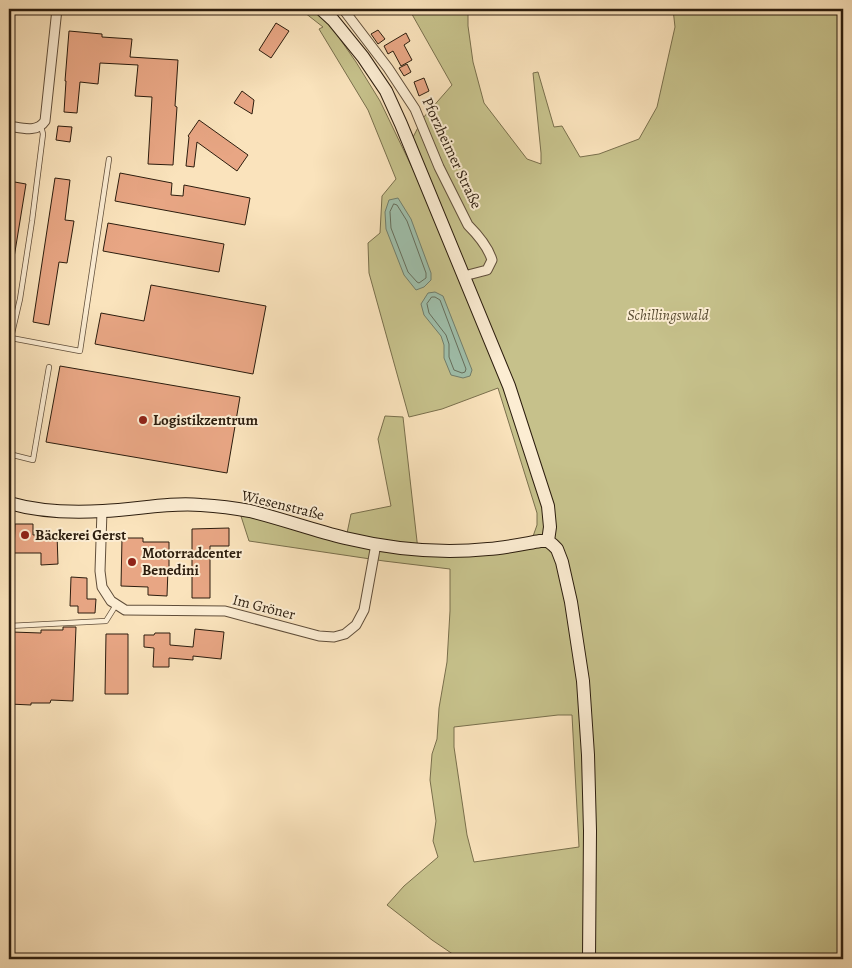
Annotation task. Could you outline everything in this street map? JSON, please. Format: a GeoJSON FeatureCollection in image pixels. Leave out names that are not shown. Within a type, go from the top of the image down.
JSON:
{"type":"FeatureCollection","features":[{"type":"Feature","properties":{"kind":"street"},"geometry":{"type":"LineString","coordinates":[[9,126],[35,129],[45,121],[57,9]]}},
{"type":"Feature","properties":{"kind":"street"},"geometry":{"type":"LineString","coordinates":[[321,9],[333,20],[363,57],[386,91],[509,386],[548,506],[550,527],[548,541],[557,549],[562,562],[571,602],[583,681],[588,755],[590,831],[589,959]]}},
{"type":"Feature","properties":{"kind":"street","name":"Pforzheimer Straße"},"geometry":{"type":"LineString","coordinates":[[343,9],[388,68],[415,109],[439,168],[468,225],[490,252],[492,260],[487,270],[464,276]]}},
{"type":"Feature","properties":{"kind":"street","name":"Wiesenstraße"},"geometry":{"type":"LineString","coordinates":[[9,503],[55,512],[102,511],[168,505],[208,506],[250,512],[346,538],[418,550],[488,549],[548,541]]}},
{"type":"Feature","properties":{"kind":"street"},"geometry":{"type":"LineString","coordinates":[[102,511],[100,571],[102,587],[111,601],[116,604]]}},
{"type":"Feature","properties":{"kind":"street","name":"Im Gröner"},"geometry":{"type":"LineString","coordinates":[[116,604],[125,610],[225,611],[334,638],[345,634],[356,625],[364,610],[376,544]]}},
{"type":"Feature","properties":{"kind":"lane"},"geometry":{"type":"LineString","coordinates":[[9,346],[20,299],[32,221],[43,134],[41,126]]}},
{"type":"Feature","properties":{"kind":"lane"},"geometry":{"type":"LineString","coordinates":[[11,338],[80,351],[109,159]]}},
{"type":"Feature","properties":{"kind":"lane"},"geometry":{"type":"LineString","coordinates":[[9,454],[33,460],[48,367]]}},
{"type":"Feature","properties":{"kind":"lane"},"geometry":{"type":"LineString","coordinates":[[9,626],[106,621],[116,604]]}},
{"type":"Feature","properties":{"kind":"green space","name":"Schillingswald"},"geometry":{"type":"Polygon","coordinates":[[[300,9],[314,9],[326,19],[356,62],[380,101],[461,269],[412,139],[423,118],[452,85],[409,9],[468,9],[468,26],[473,62],[484,103],[527,159],[541,164],[533,73],[538,72],[554,127],[562,126],[580,157],[599,154],[639,139],[657,107],[675,27],[673,9],[843,9],[843,959],[460,959],[387,905],[404,886],[438,857],[433,841],[436,821],[430,780],[432,754],[437,739],[439,708],[447,662],[450,569],[249,541],[239,510],[346,538],[351,514],[391,506],[378,439],[385,416],[403,417],[418,550],[531,542],[537,525],[537,513],[498,388],[442,409],[409,417],[369,273],[368,243],[380,233],[382,196],[396,179],[368,110],[319,29],[323,27],[300,9]],[[572,715],[454,727],[454,747],[467,835],[474,862],[579,847],[572,715]]]}},
{"type":"Feature","properties":{"kind":"water"},"geometry":{"type":"Polygon","coordinates":[[[398,198],[411,219],[431,273],[431,280],[424,287],[416,290],[404,275],[386,229],[385,212],[389,200],[398,198]]]}},
{"type":"Feature","properties":{"kind":"water"},"geometry":{"type":"Polygon","coordinates":[[[435,292],[443,296],[472,370],[470,376],[463,378],[451,375],[444,358],[444,345],[441,336],[424,315],[421,304],[428,293],[435,292]]]}},
{"type":"Feature","properties":{"kind":"building"},"geometry":{"type":"Polygon","coordinates":[[[276,23],[289,31],[271,58],[259,50],[276,23]]]}},
{"type":"Feature","properties":{"kind":"building"},"geometry":{"type":"Polygon","coordinates":[[[378,30],[385,39],[378,44],[371,34],[378,30]]]}},
{"type":"Feature","properties":{"kind":"building"},"geometry":{"type":"Polygon","coordinates":[[[69,31],[102,34],[102,37],[132,39],[130,57],[178,60],[173,165],[148,164],[152,97],[135,96],[138,65],[100,63],[98,84],[80,82],[77,113],[64,112],[69,31]]]}},
{"type":"Feature","properties":{"kind":"building"},"geometry":{"type":"Polygon","coordinates":[[[406,33],[410,41],[404,45],[412,60],[401,66],[393,51],[388,54],[384,46],[406,33]]]}},
{"type":"Feature","properties":{"kind":"building"},"geometry":{"type":"Polygon","coordinates":[[[407,64],[411,72],[404,76],[399,68],[407,64]]]}},
{"type":"Feature","properties":{"kind":"building"},"geometry":{"type":"Polygon","coordinates":[[[424,78],[429,91],[419,96],[414,82],[424,78]]]}},
{"type":"Feature","properties":{"kind":"building"},"geometry":{"type":"Polygon","coordinates":[[[242,91],[254,100],[252,114],[234,103],[242,91]]]}},
{"type":"Feature","properties":{"kind":"building"},"geometry":{"type":"Polygon","coordinates":[[[199,120],[248,155],[237,171],[197,142],[194,167],[186,166],[188,136],[199,120]]]}},
{"type":"Feature","properties":{"kind":"building"},"geometry":{"type":"Polygon","coordinates":[[[58,126],[72,127],[70,142],[56,140],[58,126]]]}},
{"type":"Feature","properties":{"kind":"building"},"geometry":{"type":"Polygon","coordinates":[[[120,173],[172,183],[171,195],[183,196],[184,185],[250,198],[245,225],[115,201],[120,173]]]}},
{"type":"Feature","properties":{"kind":"building"},"geometry":{"type":"Polygon","coordinates":[[[55,178],[70,180],[65,220],[74,221],[67,263],[59,262],[49,325],[33,322],[55,178]]]}},
{"type":"Feature","properties":{"kind":"building"},"geometry":{"type":"Polygon","coordinates":[[[9,181],[26,184],[13,264],[9,264],[9,181]]]}},
{"type":"Feature","properties":{"kind":"building"},"geometry":{"type":"Polygon","coordinates":[[[108,223],[224,244],[219,272],[103,251],[108,223]]]}},
{"type":"Feature","properties":{"kind":"building"},"geometry":{"type":"Polygon","coordinates":[[[151,285],[266,306],[253,374],[95,344],[101,313],[144,321],[151,285]]]}},
{"type":"Feature","properties":{"kind":"building","name":"Logistikzentrum"},"geometry":{"type":"Polygon","coordinates":[[[60,366],[240,397],[227,473],[46,442],[60,366]]]}},
{"type":"Feature","properties":{"kind":"building"},"geometry":{"type":"Polygon","coordinates":[[[15,524],[33,524],[33,535],[57,534],[58,564],[41,565],[41,553],[14,553],[15,524]]]}},
{"type":"Feature","properties":{"kind":"building"},"geometry":{"type":"Polygon","coordinates":[[[229,528],[229,546],[210,546],[210,598],[192,598],[192,529],[229,528]]]}},
{"type":"Feature","properties":{"kind":"building"},"geometry":{"type":"Polygon","coordinates":[[[122,538],[143,538],[143,542],[169,542],[167,596],[148,595],[148,587],[121,586],[122,538]]]}},
{"type":"Feature","properties":{"kind":"building"},"geometry":{"type":"Polygon","coordinates":[[[71,577],[87,578],[87,599],[96,599],[95,613],[78,613],[78,606],[70,606],[71,577]]]}},
{"type":"Feature","properties":{"kind":"building"},"geometry":{"type":"Polygon","coordinates":[[[63,627],[76,627],[73,701],[51,700],[50,703],[31,703],[31,705],[9,704],[12,632],[41,633],[41,630],[63,630],[63,627]]]}},
{"type":"Feature","properties":{"kind":"building"},"geometry":{"type":"Polygon","coordinates":[[[195,629],[224,632],[221,659],[193,656],[193,660],[169,658],[169,667],[153,667],[154,648],[144,647],[144,635],[170,633],[170,645],[193,647],[195,629]]]}},
{"type":"Feature","properties":{"kind":"building"},"geometry":{"type":"Polygon","coordinates":[[[106,634],[128,634],[128,694],[105,694],[106,634]]]}},
{"type":"Feature","properties":{"kind":"place","name":"Logistikzentrum"},"geometry":{"type":"Point","coordinates":[143,420]}},
{"type":"Feature","properties":{"kind":"place","name":"Bäckerei Gerst"},"geometry":{"type":"Point","coordinates":[25,535]}},
{"type":"Feature","properties":{"kind":"place","name":"Motorradcenter Benedini"},"geometry":{"type":"Point","coordinates":[132,562]}}]}
